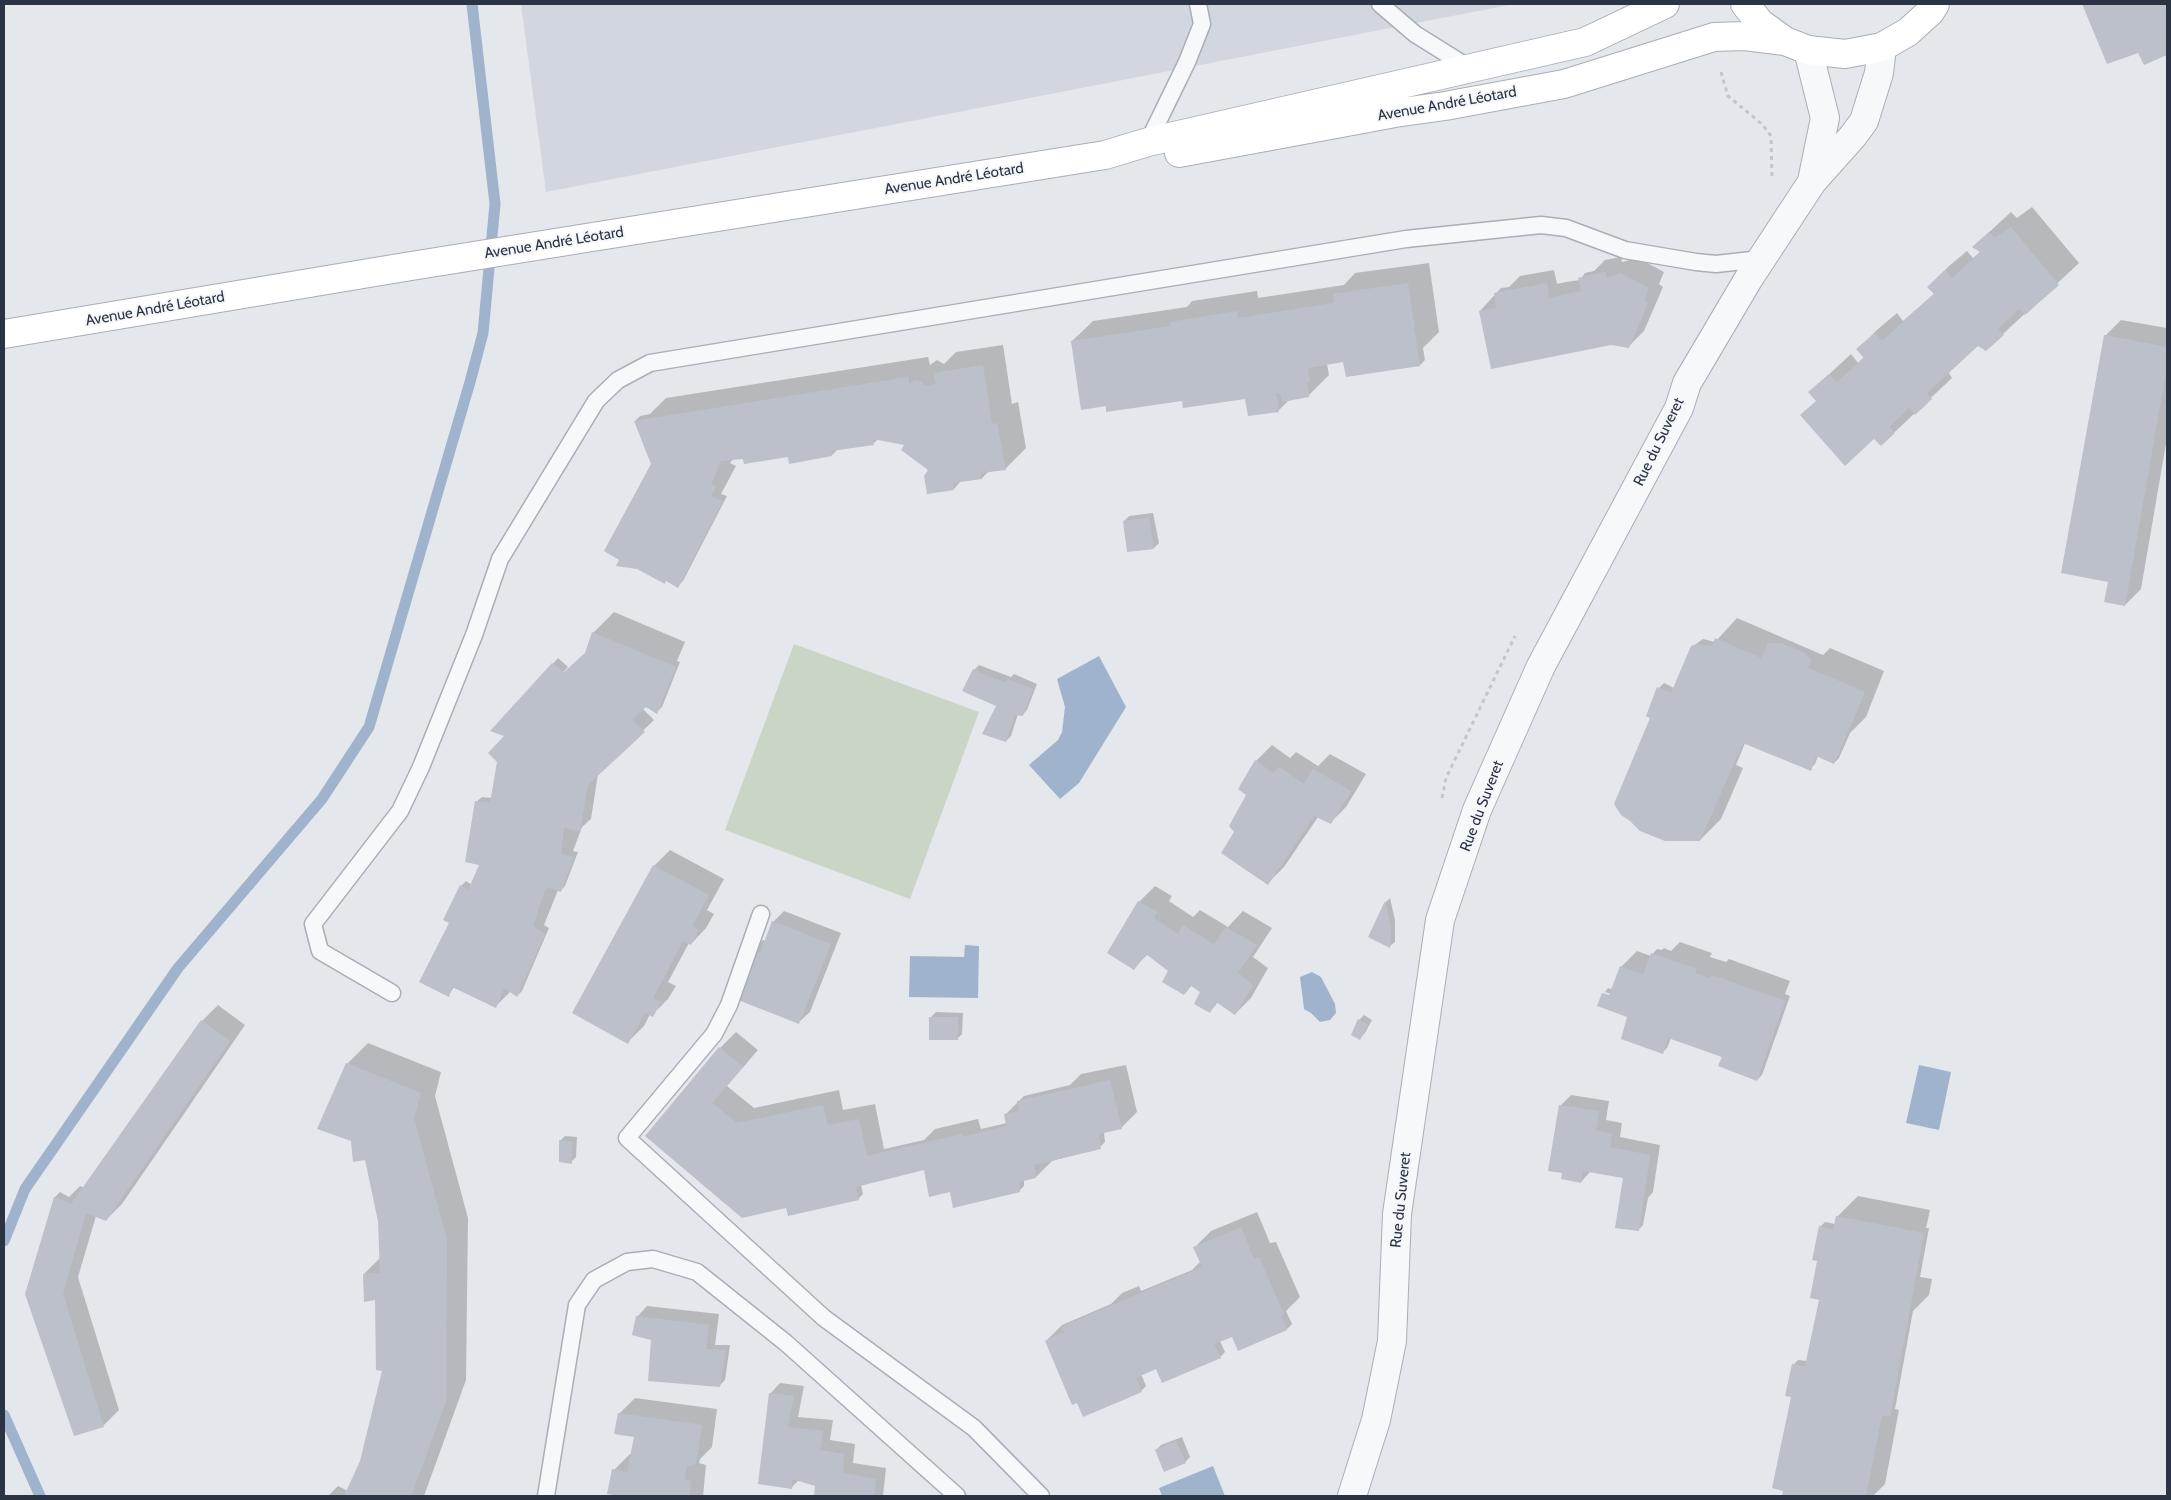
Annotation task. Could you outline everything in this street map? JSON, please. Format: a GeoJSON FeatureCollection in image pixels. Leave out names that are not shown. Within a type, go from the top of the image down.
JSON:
{"type":"FeatureCollection","features":[{"type":"Feature","properties":{"kind":"main road","name":"Avenue André Léotard"},"geometry":{"type":"LineString","coordinates":[[4,334],[405,267],[1105,155],[1148,142],[1585,42],[1665,4]]}},
{"type":"Feature","properties":{"kind":"main road"},"geometry":{"type":"LineString","coordinates":[[1745,4],[1760,23],[1797,45]]}},
{"type":"Feature","properties":{"kind":"main road","name":"Avenue André Léotard"},"geometry":{"type":"LineString","coordinates":[[1105,155],[1153,158],[1564,84],[1714,37],[1745,36],[1845,54],[1882,47],[1908,32],[1936,4]]}},
{"type":"Feature","properties":{"kind":"street","name":"Rue du Suveret"},"geometry":{"type":"LineString","coordinates":[[1797,45],[1825,118],[1812,182]]}},
{"type":"Feature","properties":{"kind":"street","name":"Rue du Suveret"},"geometry":{"type":"LineString","coordinates":[[1352,1496],[1376,1420],[1392,1342],[1397,1214],[1440,920],[1477,810],[1540,666],[1679,408],[1687,383],[1761,260],[1812,182],[1864,121],[1879,73],[1882,47]]}},
{"type":"Feature","properties":{"kind":"lane"},"geometry":{"type":"LineString","coordinates":[[1148,142],[1187,62],[1202,24],[1198,4]]}},
{"type":"Feature","properties":{"kind":"lane"},"geometry":{"type":"LineString","coordinates":[[1380,4],[1415,34],[1471,69]]}},
{"type":"Feature","properties":{"kind":"lane"},"geometry":{"type":"LineString","coordinates":[[392,993],[320,951],[314,924],[400,811],[422,768],[474,635],[500,559],[596,400],[618,380],[634,371],[650,363],[1406,239],[1541,225],[1566,228],[1625,250],[1687,261],[1716,264],[1761,260]]}},
{"type":"Feature","properties":{"kind":"lane"},"geometry":{"type":"LineString","coordinates":[[762,914],[729,1005],[714,1034],[627,1138],[824,1318],[974,1428],[1041,1496]]}},
{"type":"Feature","properties":{"kind":"lane"},"geometry":{"type":"LineString","coordinates":[[546,1496],[577,1305],[594,1280],[627,1262],[654,1259],[697,1272],[786,1343],[957,1496]]}},
{"type":"Feature","properties":{"kind":"path"},"geometry":{"type":"LineString","coordinates":[[1718,64],[1728,96],[1762,124],[1771,136],[1772,180]]}},
{"type":"Feature","properties":{"kind":"shaded area"},"geometry":{"type":"Polygon","coordinates":[[[521,4],[1514,4],[546,192],[521,4]]]}},
{"type":"Feature","properties":{"kind":"green space"},"geometry":{"type":"Polygon","coordinates":[[[794,644],[979,712],[910,899],[725,830],[794,644]]]}},
{"type":"Feature","properties":{"kind":"water"},"geometry":{"type":"Polygon","coordinates":[[[1099,656],[1126,707],[1079,783],[1060,799],[1029,765],[1058,740],[1062,732],[1065,707],[1057,679],[1099,656]]]}},
{"type":"Feature","properties":{"kind":"water"},"geometry":{"type":"Polygon","coordinates":[[[965,945],[979,946],[978,998],[909,997],[910,956],[964,957],[965,945]]]}},
{"type":"Feature","properties":{"kind":"water"},"geometry":{"type":"Polygon","coordinates":[[[1312,972],[1321,977],[1335,1004],[1336,1013],[1330,1020],[1320,1022],[1304,1009],[1300,977],[1312,972]]]}},
{"type":"Feature","properties":{"kind":"water"},"geometry":{"type":"Polygon","coordinates":[[[1919,1065],[1951,1072],[1939,1130],[1906,1123],[1919,1065]]]}},
{"type":"Feature","properties":{"kind":"water"},"geometry":{"type":"Polygon","coordinates":[[[1213,1466],[1225,1496],[1162,1496],[1159,1488],[1213,1466]]]}},
{"type":"Feature","properties":{"kind":"building"},"geometry":{"type":"Polygon","coordinates":[[[2082,4],[2167,4],[2167,55],[2144,65],[2138,53],[2107,64],[2082,4]]]}},
{"type":"Feature","properties":{"kind":"building"},"geometry":{"type":"Polygon","coordinates":[[[2011,227],[2059,285],[2025,315],[2019,309],[1998,329],[2004,335],[1986,351],[1978,346],[1927,393],[1932,399],[1915,415],[1909,408],[1889,427],[1895,433],[1881,446],[1874,439],[1845,466],[1800,415],[1816,401],[1808,392],[1829,374],[1837,382],[1864,358],[1856,349],[1875,333],[1882,341],[1934,294],[1927,287],[1945,270],[1952,278],[1980,252],[1972,247],[1989,232],[1995,238],[2011,227]]]}},
{"type":"Feature","properties":{"kind":"building"},"geometry":{"type":"Polygon","coordinates":[[[1605,272],[1607,278],[1621,273],[1649,288],[1644,300],[1648,303],[1629,348],[1611,345],[1491,369],[1479,311],[1496,308],[1494,293],[1547,283],[1549,298],[1581,291],[1578,278],[1605,272]]]}},
{"type":"Feature","properties":{"kind":"building"},"geometry":{"type":"Polygon","coordinates":[[[1408,283],[1420,366],[1346,377],[1343,362],[1308,368],[1310,382],[1307,382],[1309,397],[1282,402],[1280,393],[1276,393],[1279,412],[1248,416],[1245,399],[1183,408],[1182,401],[1106,412],[1106,406],[1081,410],[1071,341],[1171,326],[1170,322],[1237,311],[1238,318],[1334,303],[1333,294],[1408,283]]]}},
{"type":"Feature","properties":{"kind":"building"},"geometry":{"type":"Polygon","coordinates":[[[2104,335],[2167,347],[2167,366],[2125,606],[2104,602],[2108,582],[2061,573],[2104,335]]]}},
{"type":"Feature","properties":{"kind":"building"},"geometry":{"type":"Polygon","coordinates":[[[983,365],[992,424],[997,423],[1006,470],[981,473],[982,479],[953,483],[954,490],[927,494],[924,476],[928,470],[901,450],[904,445],[873,439],[874,445],[831,451],[832,456],[789,464],[788,457],[744,464],[743,459],[721,461],[711,484],[716,487],[711,496],[723,501],[678,588],[666,581],[665,584],[637,569],[616,566],[619,560],[604,551],[651,464],[634,421],[908,377],[910,388],[911,382],[916,380],[921,381],[925,386],[936,384],[934,373],[983,365]]]}},
{"type":"Feature","properties":{"kind":"building"},"geometry":{"type":"Polygon","coordinates":[[[1149,517],[1154,549],[1127,552],[1123,521],[1149,517]]]}},
{"type":"Feature","properties":{"kind":"building"},"geometry":{"type":"Polygon","coordinates":[[[592,632],[676,667],[657,714],[646,707],[632,720],[645,732],[588,785],[580,831],[564,828],[561,854],[574,857],[561,892],[546,887],[533,926],[545,934],[517,997],[504,988],[496,1008],[452,987],[449,997],[419,982],[449,923],[443,920],[460,885],[468,890],[479,865],[465,862],[475,801],[490,803],[497,762],[488,753],[504,736],[490,731],[552,663],[564,672],[585,653],[592,632]]]}},
{"type":"Feature","properties":{"kind":"building"},"geometry":{"type":"Polygon","coordinates":[[[1715,638],[1761,658],[1768,643],[1781,643],[1803,652],[1812,660],[1808,668],[1865,692],[1834,764],[1816,756],[1811,771],[1743,743],[1700,841],[1665,841],[1640,831],[1621,815],[1614,804],[1650,718],[1646,716],[1657,687],[1671,693],[1691,646],[1697,644],[1712,646],[1715,638]]]}},
{"type":"Feature","properties":{"kind":"building"},"geometry":{"type":"Polygon","coordinates":[[[973,669],[992,678],[1005,682],[1008,679],[1033,689],[1023,716],[1015,715],[1006,742],[982,734],[996,706],[962,691],[973,669]]]}},
{"type":"Feature","properties":{"kind":"building"},"geometry":{"type":"Polygon","coordinates":[[[1255,760],[1273,773],[1279,767],[1304,784],[1313,769],[1351,791],[1331,824],[1314,816],[1268,885],[1221,853],[1234,832],[1229,826],[1246,795],[1238,789],[1255,760]]]}},
{"type":"Feature","properties":{"kind":"building"},"geometry":{"type":"Polygon","coordinates":[[[653,865],[709,895],[692,926],[699,930],[691,945],[683,941],[653,998],[661,1002],[653,1017],[645,1013],[628,1044],[572,1013],[653,865]]]}},
{"type":"Feature","properties":{"kind":"building"},"geometry":{"type":"Polygon","coordinates":[[[1138,901],[1157,912],[1154,918],[1178,934],[1183,925],[1214,944],[1226,927],[1257,945],[1238,973],[1253,985],[1235,1015],[1216,1002],[1210,1013],[1194,1004],[1200,992],[1191,986],[1184,995],[1162,982],[1168,971],[1146,954],[1134,970],[1107,953],[1138,901]]]}},
{"type":"Feature","properties":{"kind":"building"},"geometry":{"type":"Polygon","coordinates":[[[1385,901],[1391,926],[1390,948],[1368,937],[1385,901]]]}},
{"type":"Feature","properties":{"kind":"building"},"geometry":{"type":"Polygon","coordinates":[[[772,921],[831,944],[799,1024],[733,998],[752,950],[760,953],[772,921]]]}},
{"type":"Feature","properties":{"kind":"building"},"geometry":{"type":"Polygon","coordinates":[[[1651,953],[1697,969],[1695,973],[1710,978],[1712,975],[1785,1001],[1757,1081],[1718,1066],[1722,1057],[1668,1038],[1663,1054],[1621,1039],[1627,1017],[1597,1006],[1602,993],[1609,995],[1620,966],[1643,975],[1651,953]]]}},
{"type":"Feature","properties":{"kind":"building"},"geometry":{"type":"Polygon","coordinates":[[[929,1017],[958,1017],[958,1040],[929,1040],[929,1017]]]}},
{"type":"Feature","properties":{"kind":"building"},"geometry":{"type":"Polygon","coordinates":[[[1358,1019],[1368,1025],[1360,1040],[1351,1035],[1358,1019]]]}},
{"type":"Feature","properties":{"kind":"building"},"geometry":{"type":"Polygon","coordinates":[[[201,1020],[230,1041],[106,1221],[86,1213],[63,1294],[104,1427],[74,1436],[25,1294],[54,1197],[71,1204],[201,1020]]]}},
{"type":"Feature","properties":{"kind":"building"},"geometry":{"type":"Polygon","coordinates":[[[719,1047],[743,1067],[712,1103],[737,1123],[823,1105],[828,1125],[859,1119],[867,1156],[962,1134],[963,1137],[1006,1126],[1004,1114],[1019,1111],[1017,1101],[1110,1080],[1122,1129],[1099,1134],[1101,1149],[1034,1165],[1036,1178],[1019,1182],[1020,1192],[953,1208],[950,1192],[929,1197],[924,1170],[856,1187],[859,1200],[788,1216],[786,1208],[742,1218],[645,1136],[719,1047]]]}},
{"type":"Feature","properties":{"kind":"building"},"geometry":{"type":"Polygon","coordinates":[[[346,1063],[421,1093],[414,1118],[447,1240],[446,1402],[411,1496],[344,1496],[360,1461],[382,1371],[376,1370],[375,1300],[364,1302],[363,1274],[380,1273],[378,1221],[365,1160],[353,1162],[351,1141],[317,1129],[346,1063]]]}},
{"type":"Feature","properties":{"kind":"building"},"geometry":{"type":"Polygon","coordinates":[[[1559,1105],[1599,1111],[1596,1130],[1612,1134],[1610,1147],[1650,1155],[1639,1231],[1615,1228],[1623,1178],[1583,1171],[1581,1183],[1561,1179],[1562,1173],[1548,1171],[1559,1105]]]}},
{"type":"Feature","properties":{"kind":"building"},"geometry":{"type":"Polygon","coordinates":[[[559,1140],[572,1142],[572,1164],[559,1162],[559,1140]]]}},
{"type":"Feature","properties":{"kind":"building"},"geometry":{"type":"Polygon","coordinates":[[[1836,1216],[1924,1233],[1890,1417],[1882,1415],[1866,1496],[1782,1496],[1783,1491],[1772,1488],[1791,1397],[1785,1396],[1792,1364],[1805,1366],[1819,1300],[1810,1298],[1817,1261],[1812,1260],[1819,1226],[1833,1230],[1836,1216]]]}},
{"type":"Feature","properties":{"kind":"building"},"geometry":{"type":"Polygon","coordinates":[[[1241,1227],[1254,1259],[1259,1257],[1284,1314],[1281,1316],[1287,1330],[1238,1351],[1232,1337],[1214,1344],[1221,1358],[1162,1383],[1156,1369],[1136,1378],[1142,1392],[1083,1417],[1077,1403],[1072,1405],[1045,1341],[1064,1332],[1061,1327],[1202,1267],[1193,1247],[1241,1227]]]}},
{"type":"Feature","properties":{"kind":"building"},"geometry":{"type":"Polygon","coordinates":[[[636,1316],[709,1325],[706,1349],[726,1350],[720,1387],[648,1381],[651,1340],[632,1335],[636,1316]]]}},
{"type":"Feature","properties":{"kind":"building"},"geometry":{"type":"Polygon","coordinates":[[[769,1393],[794,1396],[788,1427],[823,1431],[820,1450],[844,1454],[843,1473],[876,1479],[874,1496],[814,1496],[815,1486],[792,1479],[792,1489],[758,1484],[769,1393]]]}},
{"type":"Feature","properties":{"kind":"building"},"geometry":{"type":"Polygon","coordinates":[[[618,1413],[702,1425],[696,1464],[687,1466],[684,1479],[691,1481],[689,1496],[619,1496],[607,1494],[612,1469],[627,1472],[634,1437],[614,1434],[618,1413]]]}},
{"type":"Feature","properties":{"kind":"building"},"geometry":{"type":"Polygon","coordinates":[[[1176,1441],[1186,1463],[1164,1472],[1155,1450],[1176,1441]]]}},
{"type":"Feature","properties":{"kind":"waterway"},"geometry":{"type":"LineString","coordinates":[[4,1241],[25,1189],[178,968],[322,799],[369,727],[483,333],[495,204],[472,4]]}},
{"type":"Feature","properties":{"kind":"waterway"},"geometry":{"type":"LineString","coordinates":[[4,1415],[40,1496]]}}]}
